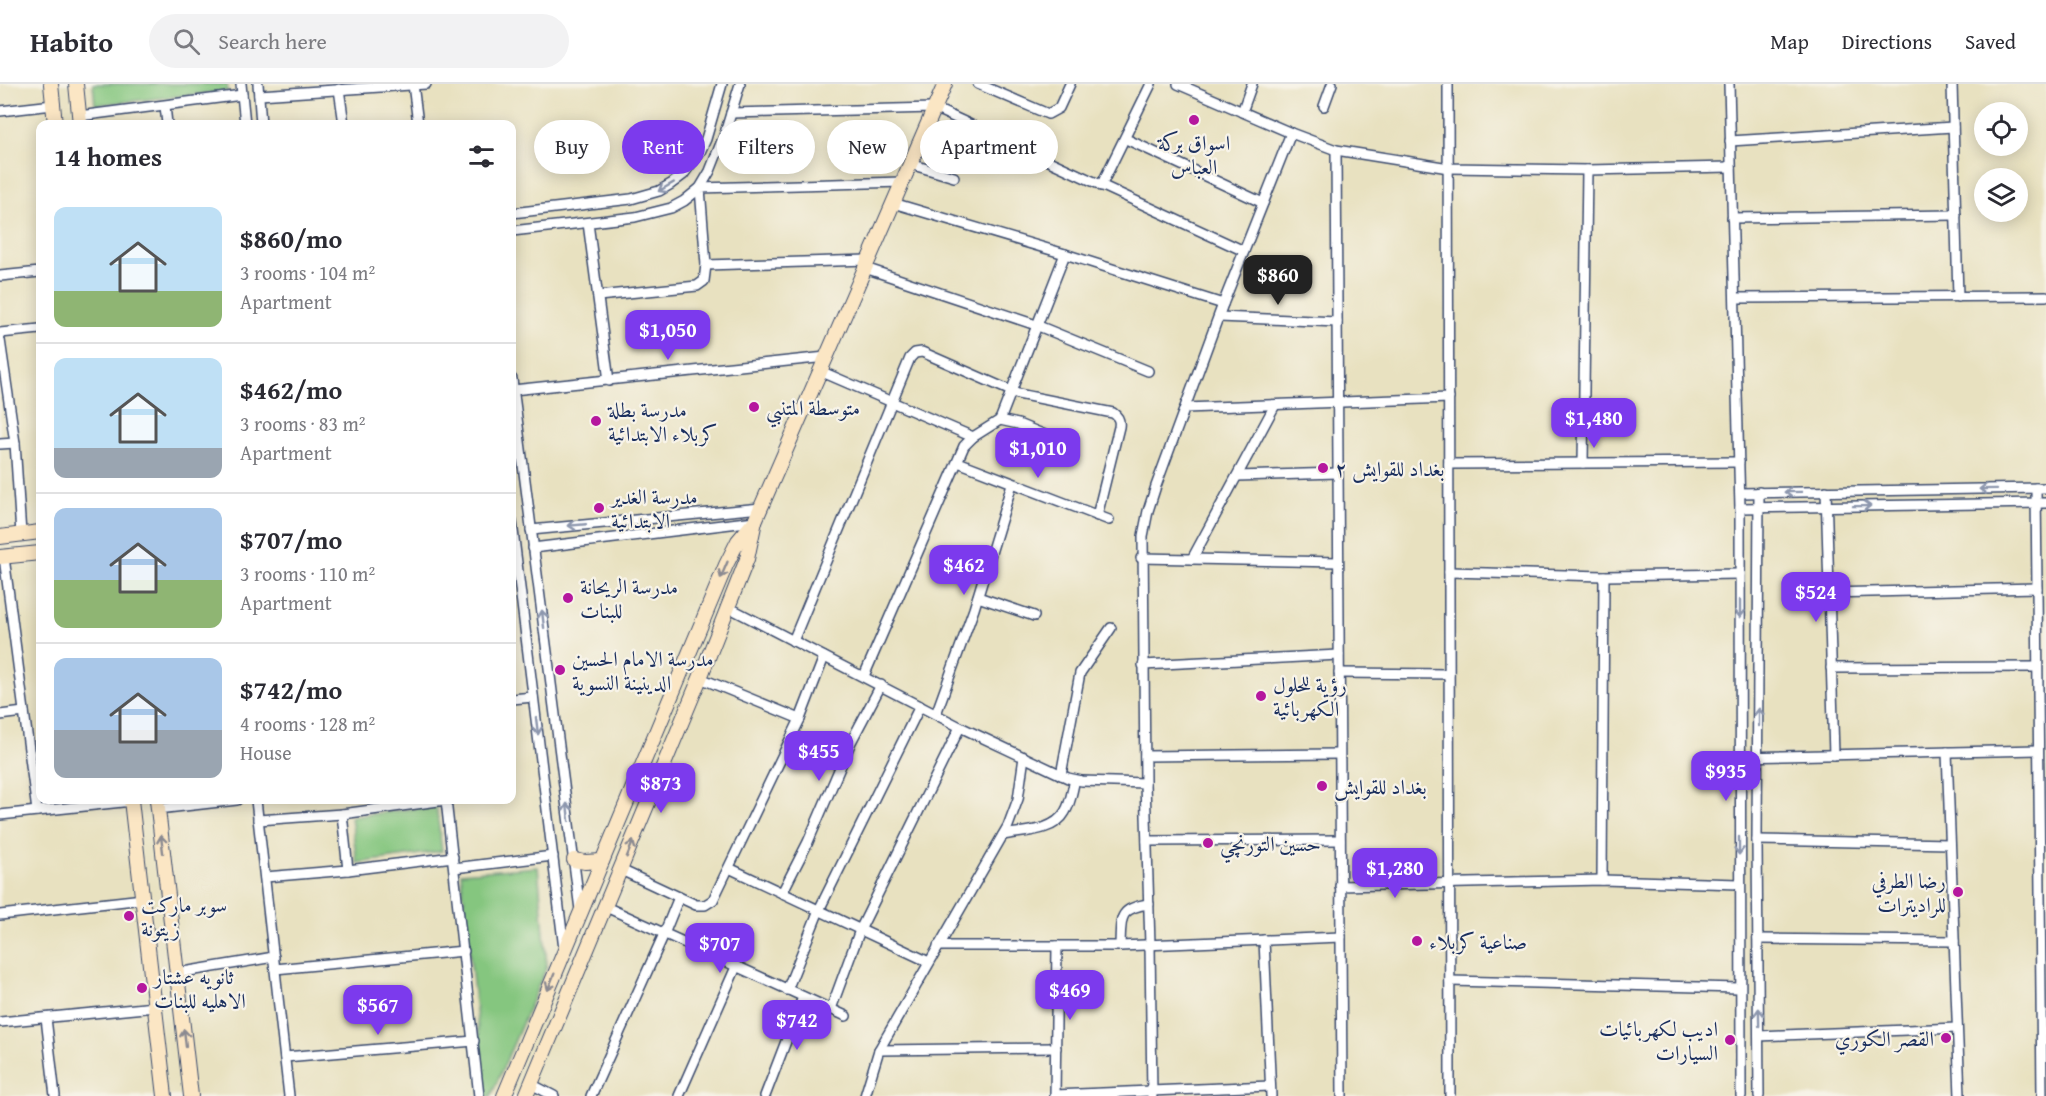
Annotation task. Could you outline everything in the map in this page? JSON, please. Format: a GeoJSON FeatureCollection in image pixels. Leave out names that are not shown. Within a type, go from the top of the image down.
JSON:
{"type":"FeatureCollection","features":[{"type":"Feature","properties":{"kind":"street"},"geometry":{"type":"LineString","coordinates":[[51,84],[55,120]]}},
{"type":"Feature","properties":{"kind":"street"},"geometry":{"type":"LineString","coordinates":[[76,84],[80,120],[243,95]]}},
{"type":"Feature","properties":{"kind":"street"},"geometry":{"type":"LineString","coordinates":[[241,84],[245,120]]}},
{"type":"Feature","properties":{"kind":"street"},"geometry":{"type":"LineString","coordinates":[[258,84],[261,120]]}},
{"type":"Feature","properties":{"kind":"street"},"geometry":{"type":"LineString","coordinates":[[413,84],[418,120]]}},
{"type":"Feature","properties":{"kind":"street"},"geometry":{"type":"LineString","coordinates":[[259,95],[426,84]]}},
{"type":"Feature","properties":{"kind":"street"},"geometry":{"type":"LineString","coordinates":[[516,213],[631,199],[659,191],[671,184],[683,175],[700,152],[722,84]]}},
{"type":"Feature","properties":{"kind":"street"},"geometry":{"type":"LineString","coordinates":[[516,231],[635,217],[671,208],[684,201],[700,188],[717,155],[740,84]]}},
{"type":"Feature","properties":{"kind":"street"},"geometry":{"type":"LineString","coordinates":[[554,1096],[528,1090],[700,678],[749,553],[758,514],[945,84]]}},
{"type":"Feature","properties":{"kind":"street"},"geometry":{"type":"LineString","coordinates":[[978,84],[1048,114],[1059,108],[1070,84]]}},
{"type":"Feature","properties":{"kind":"street"},"geometry":{"type":"LineString","coordinates":[[1101,186],[1151,84]]}},
{"type":"Feature","properties":{"kind":"street"},"geometry":{"type":"LineString","coordinates":[[1178,84],[1201,89],[1242,112],[1336,150],[1449,168],[1587,170],[1731,167]]}},
{"type":"Feature","properties":{"kind":"street"},"geometry":{"type":"LineString","coordinates":[[1242,112],[1252,84]]}},
{"type":"Feature","properties":{"kind":"street"},"geometry":{"type":"LineString","coordinates":[[1324,106],[1332,84]]}},
{"type":"Feature","properties":{"kind":"street"},"geometry":{"type":"LineString","coordinates":[[1448,84],[1450,1096]]}},
{"type":"Feature","properties":{"kind":"street"},"geometry":{"type":"LineString","coordinates":[[1729,84],[1740,493],[1739,988],[1741,1096]]}},
{"type":"Feature","properties":{"kind":"street"},"geometry":{"type":"LineString","coordinates":[[1952,84],[1958,297]]}},
{"type":"Feature","properties":{"kind":"street"},"geometry":{"type":"LineString","coordinates":[[339,89],[343,120]]}},
{"type":"Feature","properties":{"kind":"street"},"geometry":{"type":"LineString","coordinates":[[0,111],[53,105]]}},
{"type":"Feature","properties":{"kind":"street"},"geometry":{"type":"LineString","coordinates":[[165,106],[167,120]]}},
{"type":"Feature","properties":{"kind":"street"},"geometry":{"type":"LineString","coordinates":[[731,113],[934,108],[1244,251]]}},
{"type":"Feature","properties":{"kind":"street"},"geometry":{"type":"LineString","coordinates":[[1730,141],[1953,127]]}},
{"type":"Feature","properties":{"kind":"street"},"geometry":{"type":"LineString","coordinates":[[1152,1094],[1143,665],[1143,536],[1148,511],[1223,304],[1291,133]]}},
{"type":"Feature","properties":{"kind":"street"},"geometry":{"type":"LineString","coordinates":[[1126,138],[1263,203]]}},
{"type":"Feature","properties":{"kind":"street"},"geometry":{"type":"LineString","coordinates":[[1336,150],[1342,1096]]}},
{"type":"Feature","properties":{"kind":"street"},"geometry":{"type":"LineString","coordinates":[[910,164],[954,177]]}},
{"type":"Feature","properties":{"kind":"street"},"geometry":{"type":"LineString","coordinates":[[1583,463],[1587,170]]}},
{"type":"Feature","properties":{"kind":"street"},"geometry":{"type":"LineString","coordinates":[[700,188],[902,182]]}},
{"type":"Feature","properties":{"kind":"street"},"geometry":{"type":"LineString","coordinates":[[598,296],[697,286],[704,281],[706,265],[700,188]]}},
{"type":"Feature","properties":{"kind":"street"},"geometry":{"type":"LineString","coordinates":[[893,203],[1223,304]]}},
{"type":"Feature","properties":{"kind":"street"},"geometry":{"type":"LineString","coordinates":[[554,208],[555,226]]}},
{"type":"Feature","properties":{"kind":"street"},"geometry":{"type":"LineString","coordinates":[[1732,218],[1956,215]]}},
{"type":"Feature","properties":{"kind":"street"},"geometry":{"type":"LineString","coordinates":[[588,223],[609,381]]}},
{"type":"Feature","properties":{"kind":"street"},"geometry":{"type":"LineString","coordinates":[[864,676],[964,446],[973,437],[1000,420],[1065,254]]}},
{"type":"Feature","properties":{"kind":"street"},"geometry":{"type":"LineString","coordinates":[[706,265],[867,264],[1036,325],[1148,371]]}},
{"type":"Feature","properties":{"kind":"street"},"geometry":{"type":"LineString","coordinates":[[0,276],[36,272]]}},
{"type":"Feature","properties":{"kind":"street"},"geometry":{"type":"LineString","coordinates":[[1735,298],[2046,296]]}},
{"type":"Feature","properties":{"kind":"street"},"geometry":{"type":"LineString","coordinates":[[1219,318],[1337,322]]}},
{"type":"Feature","properties":{"kind":"street"},"geometry":{"type":"LineString","coordinates":[[0,333],[36,328]]}},
{"type":"Feature","properties":{"kind":"street"},"geometry":{"type":"LineString","coordinates":[[0,340],[15,443],[21,534]]}},
{"type":"Feature","properties":{"kind":"street"},"geometry":{"type":"LineString","coordinates":[[793,641],[910,358],[919,352],[1011,392],[1117,415],[1119,427],[1097,516]]}},
{"type":"Feature","properties":{"kind":"street"},"geometry":{"type":"LineString","coordinates":[[516,390],[826,357]]}},
{"type":"Feature","properties":{"kind":"street"},"geometry":{"type":"LineString","coordinates":[[820,371],[973,437]]}},
{"type":"Feature","properties":{"kind":"street"},"geometry":{"type":"LineString","coordinates":[[1185,408],[1449,398]]}},
{"type":"Feature","properties":{"kind":"street"},"geometry":{"type":"LineString","coordinates":[[1192,559],[1275,405]]}},
{"type":"Feature","properties":{"kind":"street"},"geometry":{"type":"LineString","coordinates":[[516,413],[581,912]]}},
{"type":"Feature","properties":{"kind":"street"},"geometry":{"type":"LineString","coordinates":[[1000,420],[1018,424],[1045,435]]}},
{"type":"Feature","properties":{"kind":"street"},"geometry":{"type":"LineString","coordinates":[[0,444],[15,443]]}},
{"type":"Feature","properties":{"kind":"street"},"geometry":{"type":"LineString","coordinates":[[958,462],[1109,520]]}},
{"type":"Feature","properties":{"kind":"street"},"geometry":{"type":"LineString","coordinates":[[1449,464],[1739,462]]}},
{"type":"Feature","properties":{"kind":"street"},"geometry":{"type":"LineString","coordinates":[[1237,476],[1338,473]]}},
{"type":"Feature","properties":{"kind":"street"},"geometry":{"type":"LineString","coordinates":[[936,714],[978,597],[1012,484]]}},
{"type":"Feature","properties":{"kind":"street"},"geometry":{"type":"LineString","coordinates":[[2036,488],[2041,503],[2037,588],[2037,667],[2042,1096]]}},
{"type":"Feature","properties":{"kind":"street"},"geometry":{"type":"LineString","coordinates":[[1740,493],[2046,488]]}},
{"type":"Feature","properties":{"kind":"street"},"geometry":{"type":"LineString","coordinates":[[1925,489],[1927,505]]}},
{"type":"Feature","properties":{"kind":"street"},"geometry":{"type":"LineString","coordinates":[[1826,491],[1834,755]]}},
{"type":"Feature","properties":{"kind":"street"},"geometry":{"type":"LineString","coordinates":[[1759,492],[1757,840],[1759,1096]]}},
{"type":"Feature","properties":{"kind":"street"},"geometry":{"type":"LineString","coordinates":[[1740,508],[2041,503]]}},
{"type":"Feature","properties":{"kind":"street"},"geometry":{"type":"LineString","coordinates":[[531,530],[758,514]]}},
{"type":"Feature","properties":{"kind":"street"},"geometry":{"type":"LineString","coordinates":[[533,548],[758,514]]}},
{"type":"Feature","properties":{"kind":"street"},"geometry":{"type":"LineString","coordinates":[[504,1096],[726,565],[738,541],[758,514]]}},
{"type":"Feature","properties":{"kind":"street"},"geometry":{"type":"LineString","coordinates":[[0,537],[36,532]]}},
{"type":"Feature","properties":{"kind":"street"},"geometry":{"type":"LineString","coordinates":[[36,553],[2,557],[11,608],[36,803]]}},
{"type":"Feature","properties":{"kind":"street"},"geometry":{"type":"LineString","coordinates":[[516,555],[565,949]]}},
{"type":"Feature","properties":{"kind":"street"},"geometry":{"type":"LineString","coordinates":[[1142,558],[1338,562]]}},
{"type":"Feature","properties":{"kind":"street"},"geometry":{"type":"LineString","coordinates":[[1449,572],[1604,576],[1740,574]]}},
{"type":"Feature","properties":{"kind":"street"},"geometry":{"type":"LineString","coordinates":[[1602,880],[1604,576]]}},
{"type":"Feature","properties":{"kind":"street"},"geometry":{"type":"LineString","coordinates":[[1829,593],[2037,588]]}},
{"type":"Feature","properties":{"kind":"street"},"geometry":{"type":"LineString","coordinates":[[978,597],[1034,616]]}},
{"type":"Feature","properties":{"kind":"street"},"geometry":{"type":"LineString","coordinates":[[728,607],[960,727],[1061,775],[1075,780],[1145,783]]}},
{"type":"Feature","properties":{"kind":"street"},"geometry":{"type":"LineString","coordinates":[[0,609],[11,608]]}},
{"type":"Feature","properties":{"kind":"street"},"geometry":{"type":"LineString","coordinates":[[1061,775],[1080,673],[1111,628]]}},
{"type":"Feature","properties":{"kind":"street"},"geometry":{"type":"LineString","coordinates":[[1143,665],[1339,655]]}},
{"type":"Feature","properties":{"kind":"street"},"geometry":{"type":"LineString","coordinates":[[621,870],[696,905],[705,905],[713,900],[800,719],[824,657]]}},
{"type":"Feature","properties":{"kind":"street"},"geometry":{"type":"LineString","coordinates":[[1831,668],[2037,667]]}},
{"type":"Feature","properties":{"kind":"street"},"geometry":{"type":"LineString","coordinates":[[1339,673],[1449,674]]}},
{"type":"Feature","properties":{"kind":"street"},"geometry":{"type":"LineString","coordinates":[[700,678],[800,719]]}},
{"type":"Feature","properties":{"kind":"street"},"geometry":{"type":"LineString","coordinates":[[782,892],[808,842],[850,742],[881,685]]}},
{"type":"Feature","properties":{"kind":"street"},"geometry":{"type":"LineString","coordinates":[[516,699],[533,697]]}},
{"type":"Feature","properties":{"kind":"street"},"geometry":{"type":"LineString","coordinates":[[787,990],[819,910],[920,706]]}},
{"type":"Feature","properties":{"kind":"street"},"geometry":{"type":"LineString","coordinates":[[0,715],[24,712]]}},
{"type":"Feature","properties":{"kind":"street"},"geometry":{"type":"LineString","coordinates":[[831,1009],[860,930],[960,727]]}},
{"type":"Feature","properties":{"kind":"street"},"geometry":{"type":"LineString","coordinates":[[1740,757],[2038,750]]}},
{"type":"Feature","properties":{"kind":"street"},"geometry":{"type":"LineString","coordinates":[[1947,752],[1960,1096]]}},
{"type":"Feature","properties":{"kind":"street"},"geometry":{"type":"LineString","coordinates":[[1145,756],[1340,754]]}},
{"type":"Feature","properties":{"kind":"street"},"geometry":{"type":"LineString","coordinates":[[866,1096],[879,1050],[1003,835],[1016,808],[1024,757]]}},
{"type":"Feature","properties":{"kind":"street"},"geometry":{"type":"LineString","coordinates":[[1003,835],[1040,828],[1059,821],[1069,804],[1075,780]]}},
{"type":"Feature","properties":{"kind":"street"},"geometry":{"type":"LineString","coordinates":[[36,804],[37,811]]}},
{"type":"Feature","properties":{"kind":"street"},"geometry":{"type":"LineString","coordinates":[[0,814],[97,804]]}},
{"type":"Feature","properties":{"kind":"street"},"geometry":{"type":"LineString","coordinates":[[131,804],[165,1096]]}},
{"type":"Feature","properties":{"kind":"street"},"geometry":{"type":"LineString","coordinates":[[158,804],[191,1096]]}},
{"type":"Feature","properties":{"kind":"street"},"geometry":{"type":"LineString","coordinates":[[256,804],[289,1096]]}},
{"type":"Feature","properties":{"kind":"street"},"geometry":{"type":"LineString","coordinates":[[258,820],[414,804]]}},
{"type":"Feature","properties":{"kind":"street"},"geometry":{"type":"LineString","coordinates":[[446,804],[479,1096]]}},
{"type":"Feature","properties":{"kind":"street"},"geometry":{"type":"LineString","coordinates":[[342,813],[348,870]]}},
{"type":"Feature","properties":{"kind":"street"},"geometry":{"type":"LineString","coordinates":[[1147,841],[1340,840]]}},
{"type":"Feature","properties":{"kind":"street"},"geometry":{"type":"LineString","coordinates":[[1757,840],[1950,844]]}},
{"type":"Feature","properties":{"kind":"street"},"geometry":{"type":"LineString","coordinates":[[454,868],[553,856]]}},
{"type":"Feature","properties":{"kind":"street"},"geometry":{"type":"LineString","coordinates":[[265,877],[348,870],[453,857]]}},
{"type":"Feature","properties":{"kind":"street"},"geometry":{"type":"LineString","coordinates":[[574,860],[602,861]]}},
{"type":"Feature","properties":{"kind":"street"},"geometry":{"type":"LineString","coordinates":[[729,867],[929,962]]}},
{"type":"Feature","properties":{"kind":"street"},"geometry":{"type":"LineString","coordinates":[[556,881],[576,878]]}},
{"type":"Feature","properties":{"kind":"street"},"geometry":{"type":"LineString","coordinates":[[1340,886],[1602,880],[1739,884]]}},
{"type":"Feature","properties":{"kind":"street"},"geometry":{"type":"LineString","coordinates":[[591,1096],[679,897]]}},
{"type":"Feature","properties":{"kind":"street"},"geometry":{"type":"LineString","coordinates":[[0,915],[143,899]]}},
{"type":"Feature","properties":{"kind":"street"},"geometry":{"type":"LineString","coordinates":[[1120,946],[1120,924],[1123,914],[1131,907],[1149,904]]}},
{"type":"Feature","properties":{"kind":"street"},"geometry":{"type":"LineString","coordinates":[[606,907],[846,1016]]}},
{"type":"Feature","properties":{"kind":"street"},"geometry":{"type":"LineString","coordinates":[[938,946],[1120,946],[1341,937]]}},
{"type":"Feature","properties":{"kind":"street"},"geometry":{"type":"LineString","coordinates":[[1758,939],[1954,941]]}},
{"type":"Feature","properties":{"kind":"street"},"geometry":{"type":"LineString","coordinates":[[1057,946],[1055,1096],[1270,1091],[1264,940]]}},
{"type":"Feature","properties":{"kind":"street"},"geometry":{"type":"LineString","coordinates":[[275,969],[464,951]]}},
{"type":"Feature","properties":{"kind":"street"},"geometry":{"type":"LineString","coordinates":[[177,973],[274,957]]}},
{"type":"Feature","properties":{"kind":"street"},"geometry":{"type":"LineString","coordinates":[[680,1096],[736,967]]}},
{"type":"Feature","properties":{"kind":"street"},"geometry":{"type":"LineString","coordinates":[[1450,981],[1739,988]]}},
{"type":"Feature","properties":{"kind":"street"},"geometry":{"type":"LineString","coordinates":[[765,1096],[803,997]]}},
{"type":"Feature","properties":{"kind":"street"},"geometry":{"type":"LineString","coordinates":[[0,1022],[155,1007]]}},
{"type":"Feature","properties":{"kind":"street"},"geometry":{"type":"LineString","coordinates":[[46,1018],[55,1096]]}},
{"type":"Feature","properties":{"kind":"street"},"geometry":{"type":"LineString","coordinates":[[1759,1036],[1957,1028]]}},
{"type":"Feature","properties":{"kind":"street"},"geometry":{"type":"LineString","coordinates":[[285,1057],[474,1041]]}},
{"type":"Feature","properties":{"kind":"street"},"geometry":{"type":"LineString","coordinates":[[879,1050],[1056,1048]]}},
{"type":"Feature","properties":{"kind":"green space"},"geometry":{"type":"Polygon","coordinates":[[[93,84],[227,84],[228,91],[95,105],[93,84]]]}},
{"type":"Feature","properties":{"kind":"green space"},"geometry":{"type":"Polygon","coordinates":[[[436,805],[442,851],[357,863],[351,817],[436,805]]]}},
{"type":"Feature","properties":{"kind":"green space"},"geometry":{"type":"Polygon","coordinates":[[[538,867],[547,966],[491,1096],[481,1096],[481,1057],[461,873],[538,867]]]}},
{"type":"Feature","properties":{"kind":"place","name":"اسواق بركة العباس"},"geometry":{"type":"Point","coordinates":[1194,120]}},
{"type":"Feature","properties":{"kind":"place","name":"متوسطة المتنبي"},"geometry":{"type":"Point","coordinates":[754,407]}},
{"type":"Feature","properties":{"kind":"place","name":"مدرسة بطلة كربلاء الابتدائية"},"geometry":{"type":"Point","coordinates":[596,421]}},
{"type":"Feature","properties":{"kind":"place","name":"بغداد للقوايش ٢"},"geometry":{"type":"Point","coordinates":[1323,468]}},
{"type":"Feature","properties":{"kind":"place","name":"مدرسة الغدير الابتدائية"},"geometry":{"type":"Point","coordinates":[599,508]}},
{"type":"Feature","properties":{"kind":"place","name":"مدرسة الريحانة للبنات"},"geometry":{"type":"Point","coordinates":[568,598]}},
{"type":"Feature","properties":{"kind":"place","name":"مدرسة الامام الحسين الدينينة النسوية"},"geometry":{"type":"Point","coordinates":[560,670]}},
{"type":"Feature","properties":{"kind":"place","name":"رؤية للحلول الكهربائية"},"geometry":{"type":"Point","coordinates":[1261,696]}},
{"type":"Feature","properties":{"kind":"place","name":"بغداد للقوايش"},"geometry":{"type":"Point","coordinates":[1322,786]}},
{"type":"Feature","properties":{"kind":"place","name":"حسين التورنچي"},"geometry":{"type":"Point","coordinates":[1208,843]}},
{"type":"Feature","properties":{"kind":"place","name":"رضا الطرفي للراديترات"},"geometry":{"type":"Point","coordinates":[1958,892]}},
{"type":"Feature","properties":{"kind":"place","name":"سوبر ماركت زيتونة"},"geometry":{"type":"Point","coordinates":[129,916]}},
{"type":"Feature","properties":{"kind":"place","name":"صناعية كربلاء"},"geometry":{"type":"Point","coordinates":[1417,941]}},
{"type":"Feature","properties":{"kind":"place","name":"ثانويه عشتار الاهليه للبنات"},"geometry":{"type":"Point","coordinates":[142,988]}},
{"type":"Feature","properties":{"kind":"place","name":"القصر الكوري"},"geometry":{"type":"Point","coordinates":[1946,1038]}},
{"type":"Feature","properties":{"kind":"place","name":"اديب لكهربائيات السيارات"},"geometry":{"type":"Point","coordinates":[1730,1040]}}]}
